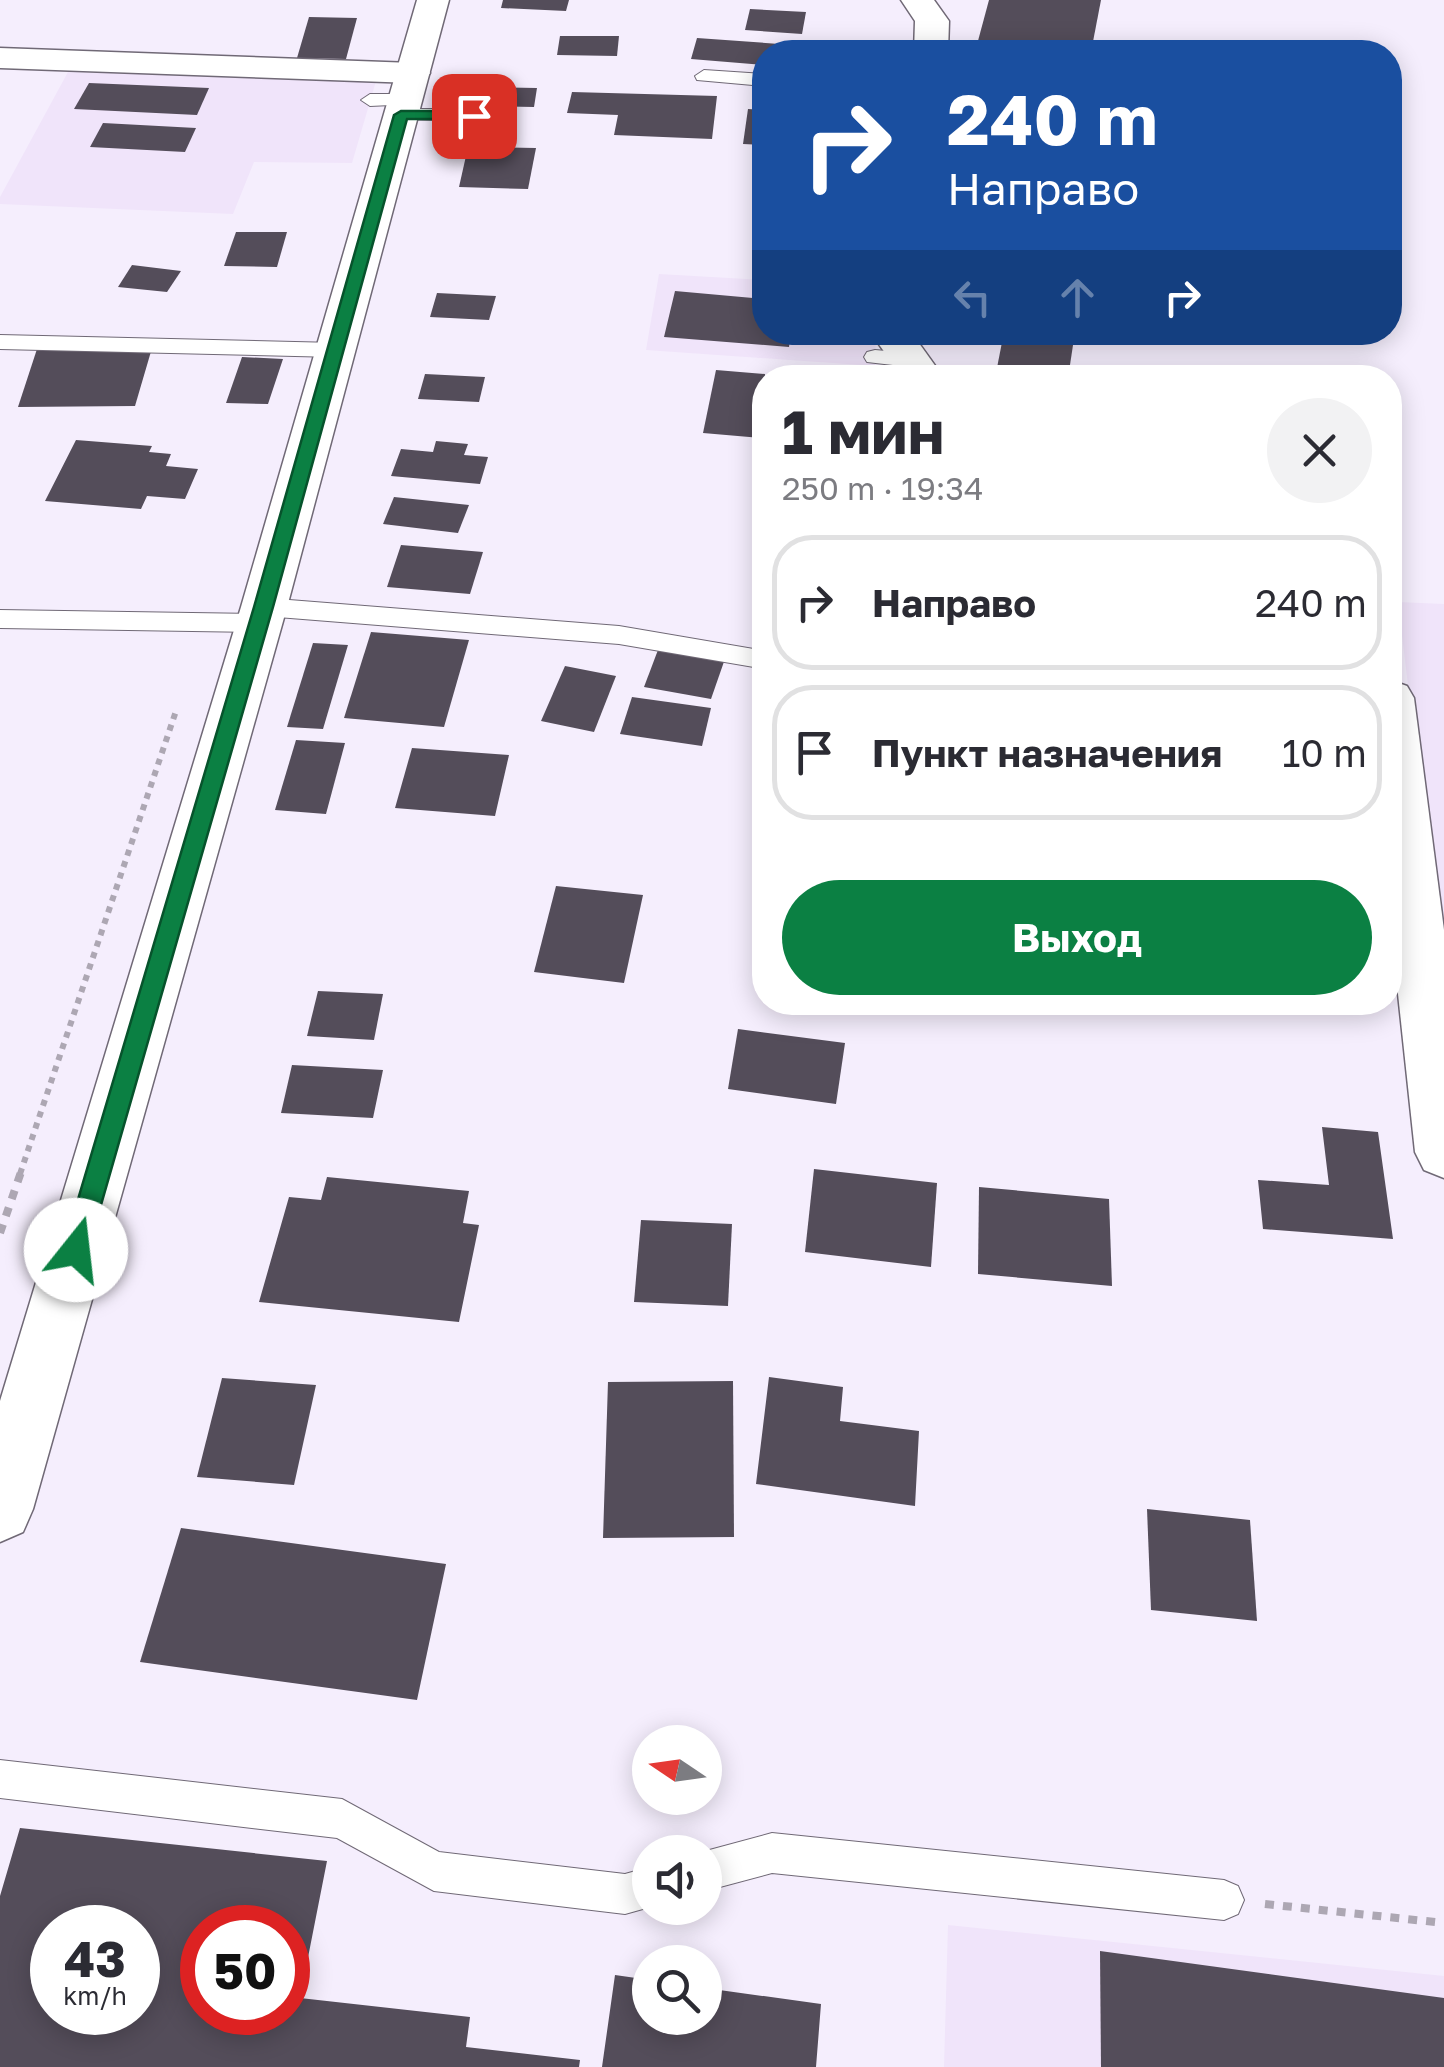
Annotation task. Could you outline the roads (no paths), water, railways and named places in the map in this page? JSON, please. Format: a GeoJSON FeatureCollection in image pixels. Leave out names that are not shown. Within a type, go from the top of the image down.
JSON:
{"type":"FeatureCollection","features":[{"type":"Feature","properties":{"kind":"main road"},"geometry":{"type":"LineString","coordinates":[[0,1508],[336,350],[397,97],[433,0]]}},
{"type":"Feature","properties":{"kind":"main road"},"geometry":{"type":"LineString","coordinates":[[917,0],[932,22],[931,40]]}},
{"type":"Feature","properties":{"kind":"main road"},"geometry":{"type":"LineString","coordinates":[[0,58],[397,97]]}},
{"type":"Feature","properties":{"kind":"main road"},"geometry":{"type":"LineString","coordinates":[[1402,840],[1444,1152]]}},
{"type":"Feature","properties":{"kind":"lane"},"geometry":{"type":"LineString","coordinates":[[704,76],[752,79]]}},
{"type":"Feature","properties":{"kind":"lane"},"geometry":{"type":"LineString","coordinates":[[397,97],[474,116]]}},
{"type":"Feature","properties":{"kind":"lane"},"geometry":{"type":"LineString","coordinates":[[0,342],[336,350]]}},
{"type":"Feature","properties":{"kind":"lane"},"geometry":{"type":"LineString","coordinates":[[0,619],[261,615],[619,635],[752,658]]}},
{"type":"Feature","properties":{"kind":"lane"},"geometry":{"type":"LineString","coordinates":[[0,1780],[342,1819],[434,1871],[632,1892]]}},
{"type":"Feature","properties":{"kind":"lane"},"geometry":{"type":"LineString","coordinates":[[722,1866],[772,1853],[1224,1900]]}}]}
